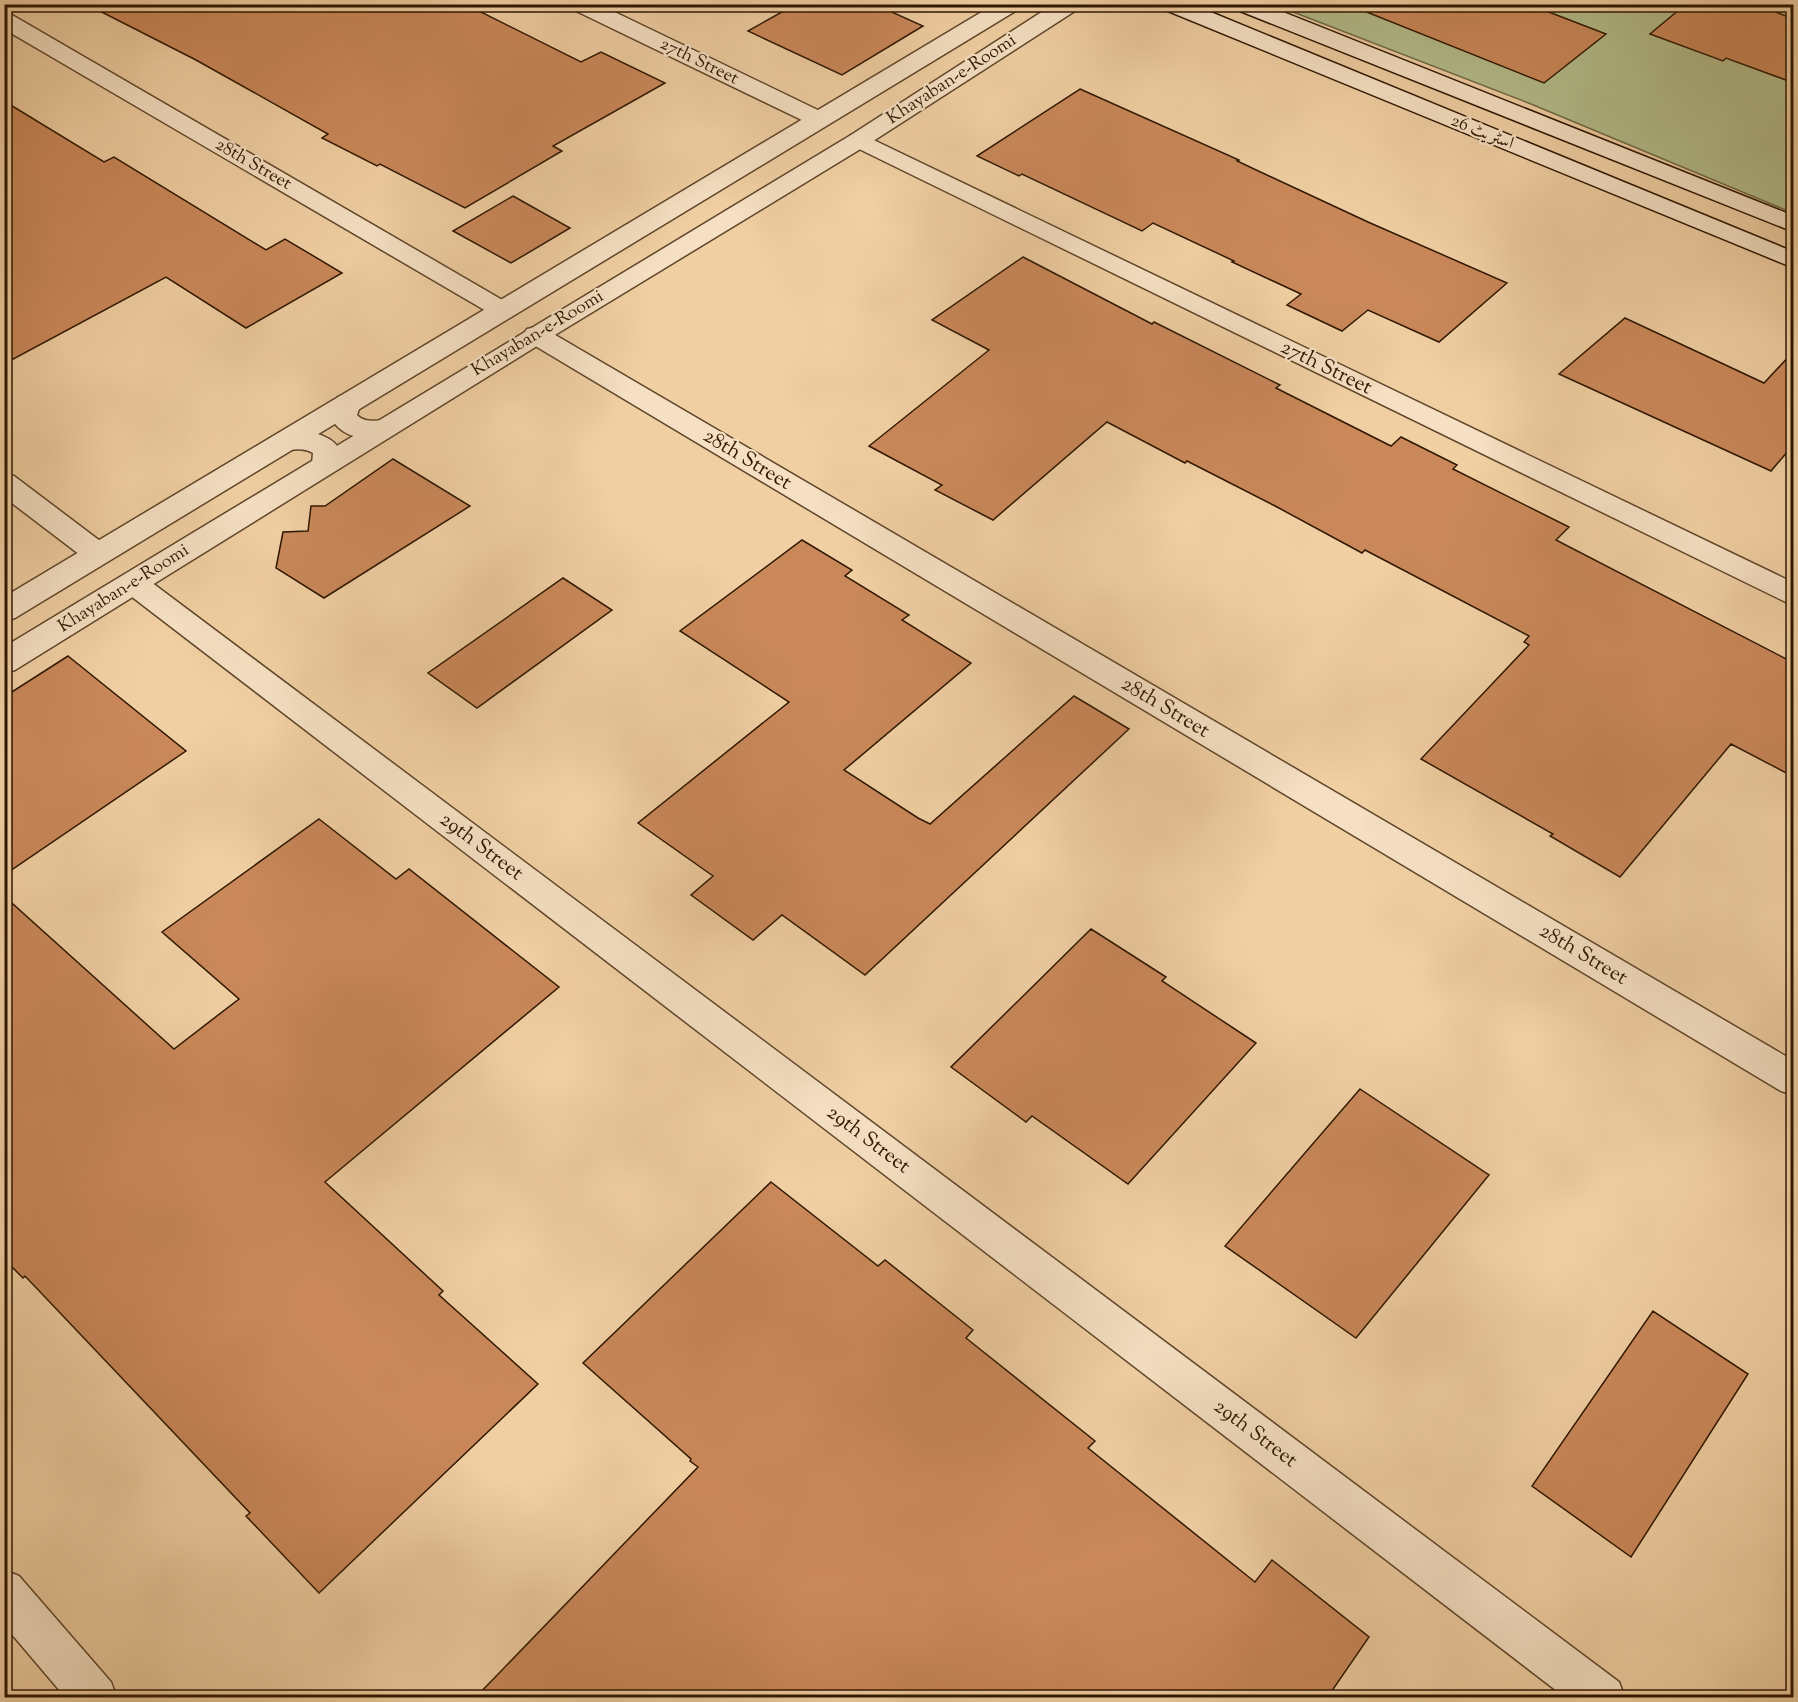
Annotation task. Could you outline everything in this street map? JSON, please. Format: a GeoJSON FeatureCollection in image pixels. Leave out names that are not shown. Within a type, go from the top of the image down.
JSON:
{"type":"FeatureCollection","features":[{"type":"Feature","properties":{"kind":"street","name":"27th Street"},"geometry":{"type":"LineString","coordinates":[[580,4],[818,119]]}},
{"type":"Feature","properties":{"kind":"street","name":"Khayaban-e-Roomi"},"geometry":{"type":"LineString","coordinates":[[4,611],[1011,4]]}},
{"type":"Feature","properties":{"kind":"street","name":"Khayaban-e-Roomi"},"geometry":{"type":"LineString","coordinates":[[4,662],[536,335],[859,140],[1070,4]]}},
{"type":"Feature","properties":{"kind":"street","name":"اسٹریٹ 26"},"geometry":{"type":"LineString","coordinates":[[1171,4],[1794,261]]}},
{"type":"Feature","properties":{"kind":"street","name":"اسٹریٹ 26"},"geometry":{"type":"LineString","coordinates":[[1243,4],[1794,225]]}},
{"type":"Feature","properties":{"kind":"street","name":"28th Street"},"geometry":{"type":"LineString","coordinates":[[4,20],[502,310]]}},
{"type":"Feature","properties":{"kind":"street","name":"27th Street"},"geometry":{"type":"LineString","coordinates":[[859,140],[1794,596]]}},
{"type":"Feature","properties":{"kind":"street","name":"28th Street"},"geometry":{"type":"LineString","coordinates":[[536,335],[1794,1080]]}},
{"type":"Feature","properties":{"kind":"street"},"geometry":{"type":"LineString","coordinates":[[348,403],[343,415],[350,425],[366,430],[384,428]]}},
{"type":"Feature","properties":{"kind":"street"},"geometry":{"type":"LineString","coordinates":[[282,443],[293,440],[314,441],[327,450],[326,464]]}},
{"type":"Feature","properties":{"kind":"street"},"geometry":{"type":"LineString","coordinates":[[4,483],[98,554]]}},
{"type":"Feature","properties":{"kind":"street","name":"29th Street"},"geometry":{"type":"LineString","coordinates":[[133,583],[1603,1698]]}},
{"type":"Feature","properties":{"kind":"street"},"geometry":{"type":"LineString","coordinates":[[4,1591],[95,1698]]}},
{"type":"Feature","properties":{"kind":"green space"},"geometry":{"type":"Polygon","coordinates":[[[1275,5],[1793,5],[1793,213],[1531,104],[1275,5]]]}},
{"type":"Feature","properties":{"kind":"building"},"geometry":{"type":"Polygon","coordinates":[[[86,4],[465,4],[581,62],[601,52],[665,83],[553,146],[562,151],[465,208],[380,164],[377,166],[322,138],[328,134],[196,60],[86,4]]]}},
{"type":"Feature","properties":{"kind":"building"},"geometry":{"type":"Polygon","coordinates":[[[796,4],[874,4],[923,26],[842,75],[748,31],[796,4]]]}},
{"type":"Feature","properties":{"kind":"building"},"geometry":{"type":"Polygon","coordinates":[[[1354,4],[1528,4],[1606,34],[1544,83],[1354,7],[1354,4]]]}},
{"type":"Feature","properties":{"kind":"building"},"geometry":{"type":"Polygon","coordinates":[[[1686,4],[1754,4],[1794,19],[1794,83],[1726,58],[1723,61],[1650,34],[1686,4]]]}},
{"type":"Feature","properties":{"kind":"building"},"geometry":{"type":"Polygon","coordinates":[[[1080,89],[1239,160],[1237,161],[1368,222],[1507,283],[1439,342],[1368,310],[1342,331],[1287,305],[1301,294],[1232,262],[1234,261],[1153,223],[1142,231],[1022,174],[1019,176],[977,156],[1080,89]]]}},
{"type":"Feature","properties":{"kind":"building"},"geometry":{"type":"Polygon","coordinates":[[[4,101],[104,162],[114,157],[266,250],[285,239],[342,273],[246,328],[166,277],[4,364],[4,101]]]}},
{"type":"Feature","properties":{"kind":"building"},"geometry":{"type":"Polygon","coordinates":[[[513,196],[570,228],[511,263],[453,231],[513,196]]]}},
{"type":"Feature","properties":{"kind":"building"},"geometry":{"type":"Polygon","coordinates":[[[1023,257],[1152,324],[1154,322],[1280,385],[1276,388],[1391,446],[1401,437],[1457,465],[1453,469],[1569,527],[1556,540],[1794,663],[1794,777],[1731,744],[1620,877],[1550,836],[1553,834],[1421,759],[1529,645],[1524,642],[1529,636],[1365,550],[1362,553],[1277,507],[1107,422],[993,520],[935,490],[942,485],[869,446],[989,350],[932,320],[1023,257]]]}},
{"type":"Feature","properties":{"kind":"building"},"geometry":{"type":"Polygon","coordinates":[[[1625,318],[1764,383],[1794,351],[1794,444],[1771,471],[1559,374],[1625,318]]]}},
{"type":"Feature","properties":{"kind":"building"},"geometry":{"type":"Polygon","coordinates":[[[393,459],[470,506],[324,598],[276,568],[283,532],[308,531],[311,506],[325,506],[393,459]]]}},
{"type":"Feature","properties":{"kind":"building"},"geometry":{"type":"Polygon","coordinates":[[[802,540],[852,570],[845,576],[909,615],[902,620],[971,663],[844,770],[918,818],[930,824],[1074,696],[1129,729],[865,975],[782,915],[753,940],[691,895],[713,876],[638,823],[789,702],[680,631],[802,540]]]}},
{"type":"Feature","properties":{"kind":"building"},"geometry":{"type":"Polygon","coordinates":[[[563,578],[612,610],[477,708],[428,673],[563,578]]]}},
{"type":"Feature","properties":{"kind":"building"},"geometry":{"type":"Polygon","coordinates":[[[68,656],[186,751],[4,875],[4,697],[68,656]]]}},
{"type":"Feature","properties":{"kind":"building"},"geometry":{"type":"Polygon","coordinates":[[[319,819],[396,879],[409,869],[559,987],[325,1182],[443,1291],[439,1295],[538,1384],[319,1593],[246,1516],[250,1513],[25,1276],[23,1278],[4,1259],[4,896],[174,1049],[239,999],[162,932],[319,819]]]}},
{"type":"Feature","properties":{"kind":"building"},"geometry":{"type":"Polygon","coordinates":[[[1091,929],[1166,977],[1162,981],[1256,1043],[1128,1184],[1032,1116],[1026,1122],[951,1067],[1091,929]]]}},
{"type":"Feature","properties":{"kind":"building"},"geometry":{"type":"Polygon","coordinates":[[[1360,1089],[1489,1175],[1356,1338],[1225,1246],[1360,1089]]]}},
{"type":"Feature","properties":{"kind":"building"},"geometry":{"type":"Polygon","coordinates":[[[771,1182],[878,1266],[885,1260],[973,1330],[966,1338],[1095,1441],[1088,1448],[1255,1582],[1272,1560],[1369,1637],[1327,1698],[475,1698],[698,1467],[583,1363],[771,1182]]]}},
{"type":"Feature","properties":{"kind":"building"},"geometry":{"type":"Polygon","coordinates":[[[1653,1311],[1748,1374],[1631,1557],[1532,1486],[1653,1311]]]}}]}
